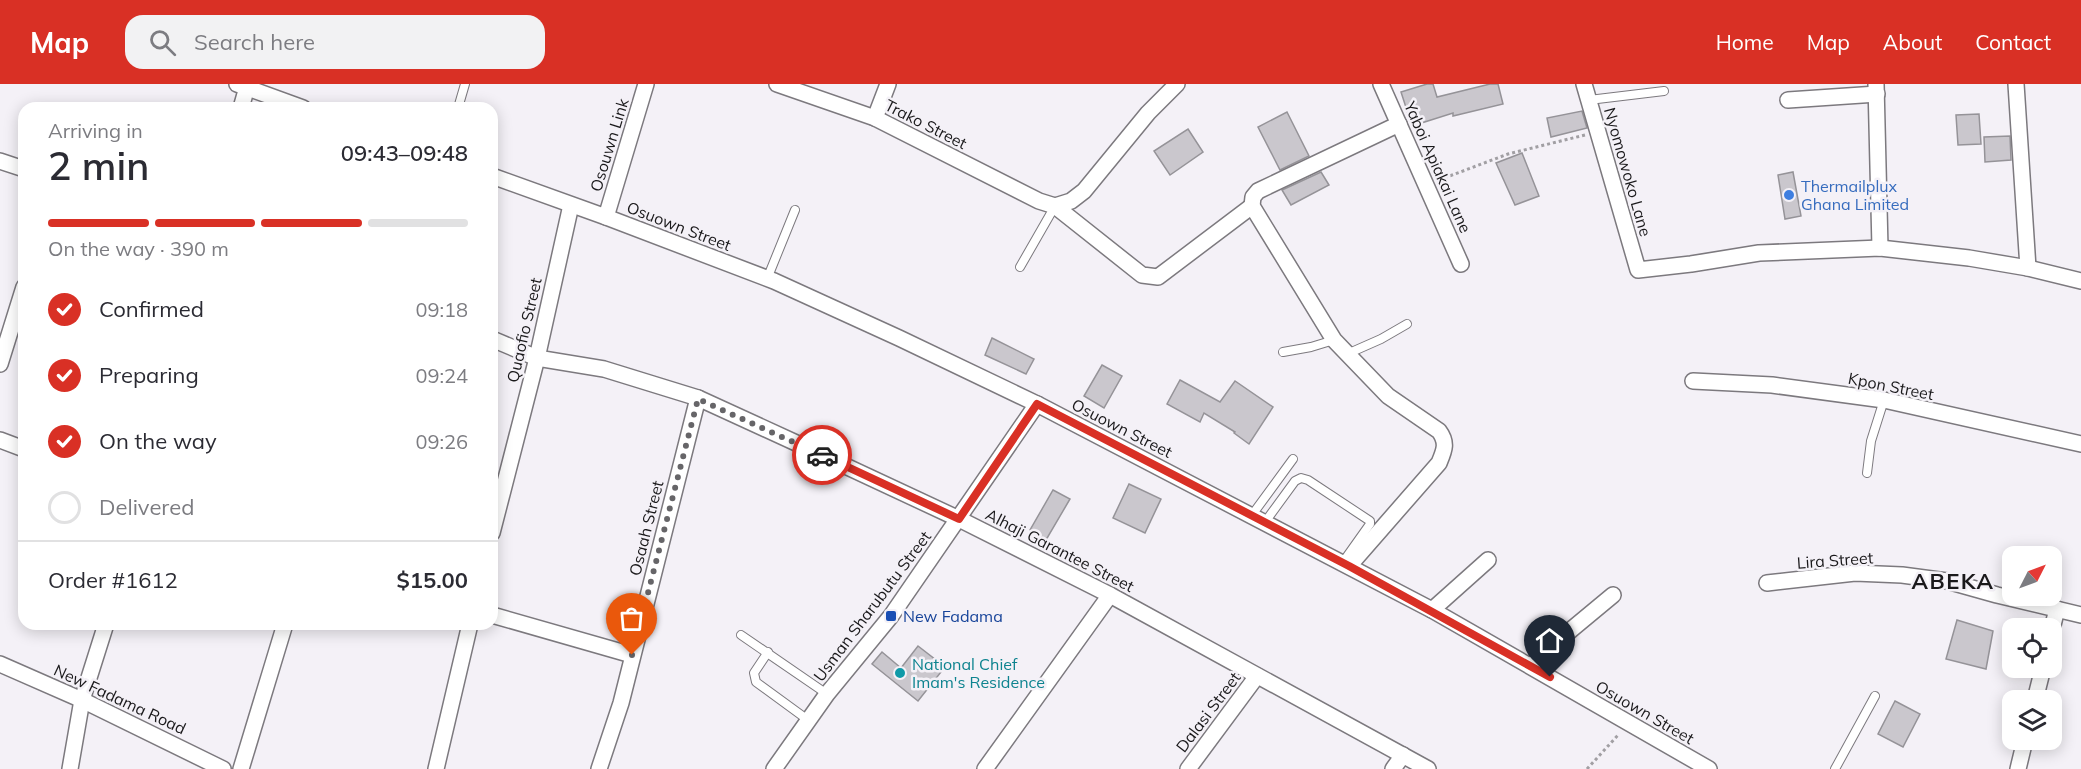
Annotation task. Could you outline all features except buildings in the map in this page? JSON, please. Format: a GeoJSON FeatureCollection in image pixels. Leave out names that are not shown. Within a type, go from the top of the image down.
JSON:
{"type":"FeatureCollection","features":[{"type":"Feature","properties":{"kind":"street","name":"Osouwn Link"},"geometry":{"type":"LineString","coordinates":[[606,217],[646,84]]}},
{"type":"Feature","properties":{"kind":"street","name":"Trako Street"},"geometry":{"type":"LineString","coordinates":[[777,84],[875,118],[1039,201],[1055,206],[1142,275],[1150,277],[1158,277],[1252,206],[1253,197],[1258,191],[1400,124]]}},
{"type":"Feature","properties":{"kind":"street"},"geometry":{"type":"LineString","coordinates":[[875,118],[888,84]]}},
{"type":"Feature","properties":{"kind":"street"},"geometry":{"type":"LineString","coordinates":[[1055,206],[1071,201],[1084,191],[1148,113],[1177,84]]}},
{"type":"Feature","properties":{"kind":"street","name":"Yaboi Apiakai Lane"},"geometry":{"type":"LineString","coordinates":[[1381,84],[1461,264]]}},
{"type":"Feature","properties":{"kind":"street","name":"Nyomowoko Lane"},"geometry":{"type":"LineString","coordinates":[[1584,84],[1638,270],[1758,253],[1880,249]]}},
{"type":"Feature","properties":{"kind":"street"},"geometry":{"type":"LineString","coordinates":[[2016,84],[2028,268]]}},
{"type":"Feature","properties":{"kind":"street"},"geometry":{"type":"LineString","coordinates":[[241,102],[242,86],[286,102]]}},
{"type":"Feature","properties":{"kind":"street"},"geometry":{"type":"LineString","coordinates":[[1788,100],[1877,89],[1880,249],[1958,256],[2028,268],[2081,281]]}},
{"type":"Feature","properties":{"kind":"street"},"geometry":{"type":"LineString","coordinates":[[0,161],[18,167]]}},
{"type":"Feature","properties":{"kind":"street","name":"Osuown Street"},"geometry":{"type":"LineString","coordinates":[[498,179],[606,217],[767,279],[899,338],[1037,404],[1432,610],[1709,769]]}},
{"type":"Feature","properties":{"kind":"street","name":"Quaofio Street"},"geometry":{"type":"LineString","coordinates":[[498,510],[537,358],[572,205]]}},
{"type":"Feature","properties":{"kind":"street"},"geometry":{"type":"LineString","coordinates":[[1252,206],[1334,340],[1388,396],[1439,431],[1444,438],[1445,449],[1439,464],[1346,564]]}},
{"type":"Feature","properties":{"kind":"street"},"geometry":{"type":"LineString","coordinates":[[0,364],[18,306]]}},
{"type":"Feature","properties":{"kind":"street","name":"Alhaji Garantee Street"},"geometry":{"type":"LineString","coordinates":[[498,342],[537,358],[604,369],[698,399],[959,519],[1110,595],[1428,769]]}},
{"type":"Feature","properties":{"kind":"street","name":"Kpon Street"},"geometry":{"type":"LineString","coordinates":[[1692,381],[1772,385],[1884,400],[2081,444]]}},
{"type":"Feature","properties":{"kind":"street","name":"Osaah Street"},"geometry":{"type":"LineString","coordinates":[[599,769],[621,703],[698,399]]}},
{"type":"Feature","properties":{"kind":"street","name":"Usman Sharubutu Street"},"geometry":{"type":"LineString","coordinates":[[774,769],[827,694],[891,616],[1037,404]]}},
{"type":"Feature","properties":{"kind":"street"},"geometry":{"type":"LineString","coordinates":[[0,440],[18,447]]}},
{"type":"Feature","properties":{"kind":"street"},"geometry":{"type":"LineString","coordinates":[[1432,610],[1488,560]]}},
{"type":"Feature","properties":{"kind":"street","name":"Lira Street"},"geometry":{"type":"LineString","coordinates":[[1767,583],[1855,573],[1902,575],[1947,581],[2081,615]]}},
{"type":"Feature","properties":{"kind":"street"},"geometry":{"type":"LineString","coordinates":[[985,769],[1110,595]]}},
{"type":"Feature","properties":{"kind":"street"},"geometry":{"type":"LineString","coordinates":[[1531,666],[1572,628],[1613,595]]}},
{"type":"Feature","properties":{"kind":"street"},"geometry":{"type":"LineString","coordinates":[[2055,618],[2057,609]]}},
{"type":"Feature","properties":{"kind":"street"},"geometry":{"type":"LineString","coordinates":[[498,617],[632,655]]}},
{"type":"Feature","properties":{"kind":"street"},"geometry":{"type":"LineString","coordinates":[[70,769],[82,700],[104,630]]}},
{"type":"Feature","properties":{"kind":"street"},"geometry":{"type":"LineString","coordinates":[[241,769],[283,630]]}},
{"type":"Feature","properties":{"kind":"street"},"geometry":{"type":"LineString","coordinates":[[436,769],[469,630]]}},
{"type":"Feature","properties":{"kind":"street","name":"New Fadama Road"},"geometry":{"type":"LineString","coordinates":[[0,664],[82,700],[223,769]]}},
{"type":"Feature","properties":{"kind":"street","name":"Dalasi Street"},"geometry":{"type":"LineString","coordinates":[[1188,769],[1257,676]]}},
{"type":"Feature","properties":{"kind":"street"},"geometry":{"type":"LineString","coordinates":[[2018,769],[2023,750]]}},
{"type":"Feature","properties":{"kind":"street"},"geometry":{"type":"LineString","coordinates":[[1393,769],[1403,755]]}},
{"type":"Feature","properties":{"kind":"lane"},"geometry":{"type":"LineString","coordinates":[[460,102],[465,84]]}},
{"type":"Feature","properties":{"kind":"lane"},"geometry":{"type":"LineString","coordinates":[[1589,100],[1664,91]]}},
{"type":"Feature","properties":{"kind":"lane"},"geometry":{"type":"LineString","coordinates":[[1020,267],[1055,206]]}},
{"type":"Feature","properties":{"kind":"lane"},"geometry":{"type":"LineString","coordinates":[[767,279],[795,210]]}},
{"type":"Feature","properties":{"kind":"lane"},"geometry":{"type":"LineString","coordinates":[[1347,354],[1407,324]]}},
{"type":"Feature","properties":{"kind":"lane"},"geometry":{"type":"LineString","coordinates":[[1283,352],[1334,340]]}},
{"type":"Feature","properties":{"kind":"lane"},"geometry":{"type":"LineString","coordinates":[[1867,473],[1871,441],[1884,400]]}},
{"type":"Feature","properties":{"kind":"lane"},"geometry":{"type":"LineString","coordinates":[[1258,519],[1293,459]]}},
{"type":"Feature","properties":{"kind":"lane"},"geometry":{"type":"LineString","coordinates":[[1258,519],[1295,481],[1301,478],[1308,480],[1370,521],[1371,524],[1346,564]]}},
{"type":"Feature","properties":{"kind":"lane"},"geometry":{"type":"LineString","coordinates":[[741,635],[827,694]]}},
{"type":"Feature","properties":{"kind":"lane"},"geometry":{"type":"LineString","coordinates":[[768,652],[754,673],[756,682],[808,720]]}},
{"type":"Feature","properties":{"kind":"lane"},"geometry":{"type":"LineString","coordinates":[[1835,769],[1875,696]]}},
{"type":"Feature","properties":{"kind":"path"},"geometry":{"type":"LineString","coordinates":[[1426,185],[1508,154],[1598,132]]}},
{"type":"Feature","properties":{"kind":"path"},"geometry":{"type":"LineString","coordinates":[[1587,769],[1628,723]]}},
{"type":"Feature","properties":{"kind":"way so far"},"geometry":{"type":"LineString","coordinates":[[632,655],[698,399],[822,455]]}},
{"type":"Feature","properties":{"kind":"place","name":"Thermailplux Ghana Limited"},"geometry":{"type":"Point","coordinates":[1789,195]}},
{"type":"Feature","properties":{"kind":"place","name":"New Fadama"},"geometry":{"type":"Point","coordinates":[891,616]}},
{"type":"Feature","properties":{"kind":"place","name":"National Chief Imam's Residence"},"geometry":{"type":"Point","coordinates":[900,673]}},
{"type":"Feature","properties":{"kind":"district","name":"ABEKA"},"geometry":{"type":"Point","coordinates":[1953,581]}},
{"type":"Feature","properties":{"kind":"route"},"geometry":{"type":"LineString","coordinates":[[822,455],[959,519],[1037,404],[1432,610],[1550,677]]}}]}
